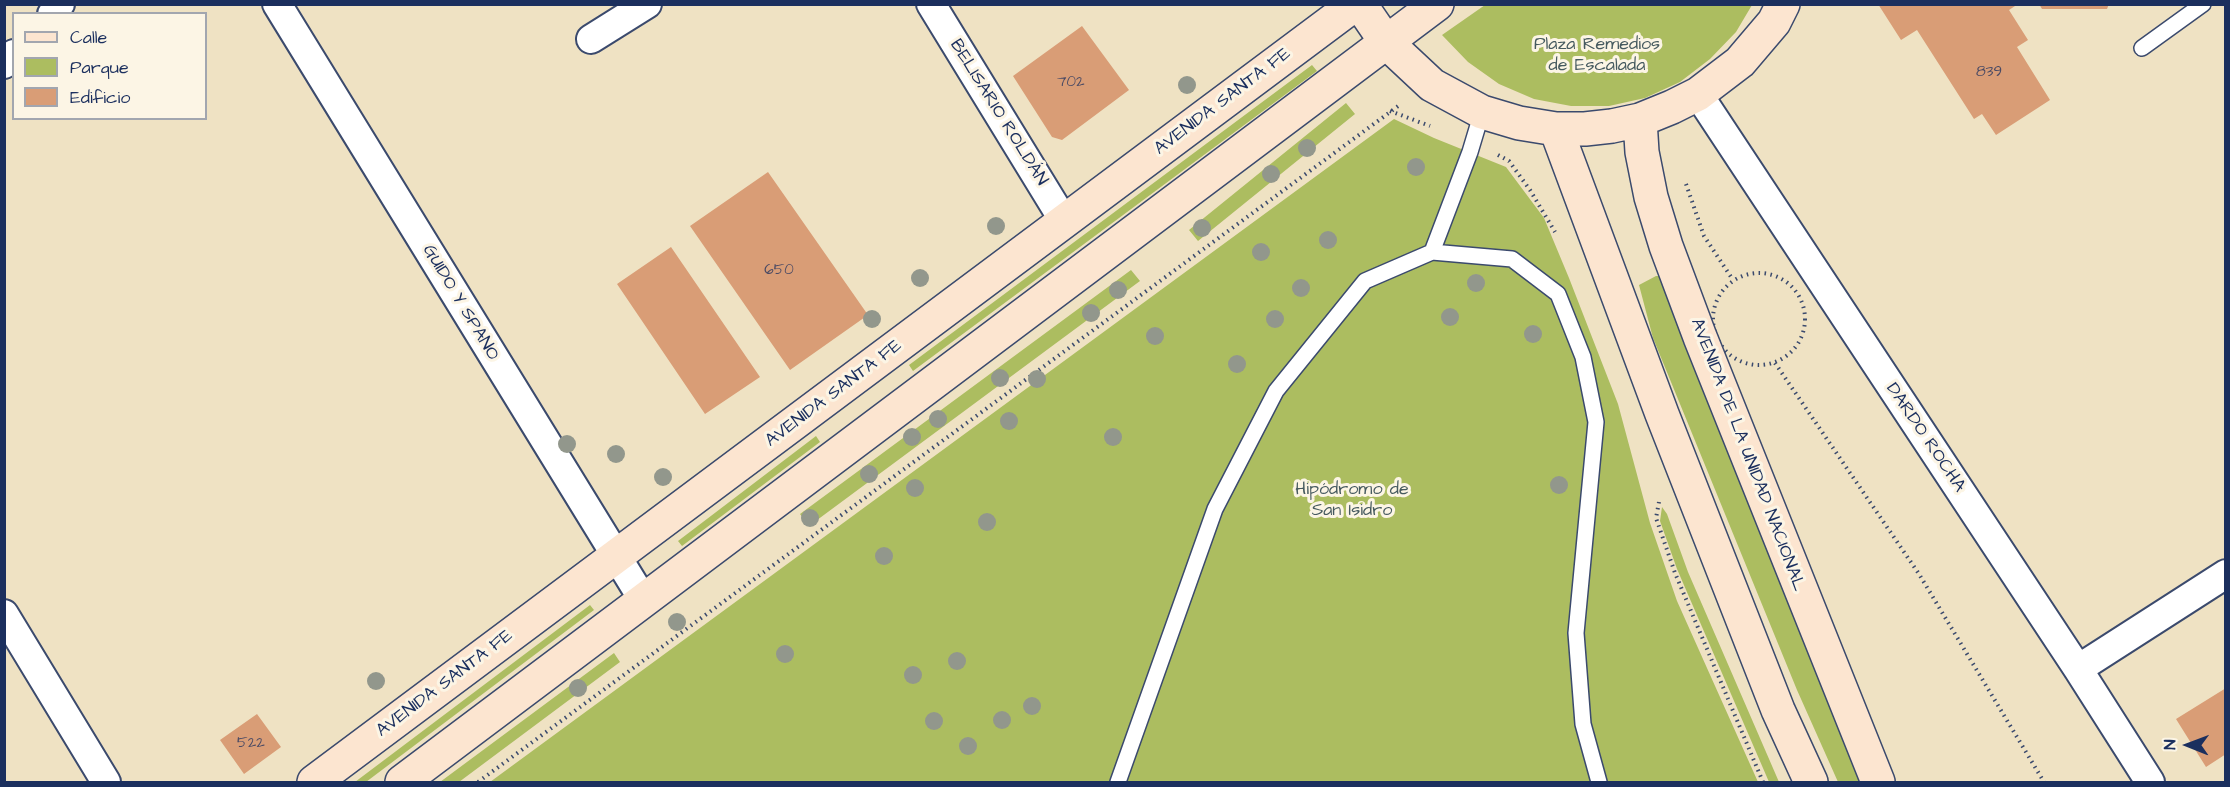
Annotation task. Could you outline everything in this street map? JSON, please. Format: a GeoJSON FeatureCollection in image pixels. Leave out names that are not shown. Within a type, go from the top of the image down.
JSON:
{"type":"FeatureCollection","features":[{"type":"Feature","properties":{"kind":"main road","name":"AVENIDA SANTA FE"},"geometry":{"type":"LineString","coordinates":[[314,783],[1354,4]]}},
{"type":"Feature","properties":{"kind":"main road"},"geometry":{"type":"LineString","coordinates":[[1360,4],[1386,42],[1432,85],[1482,112],[1519,123],[1556,129],[1603,127],[1640,120],[1698,94],[1740,62],[1774,22],[1783,4]]}},
{"type":"Feature","properties":{"kind":"main road"},"geometry":{"type":"LineString","coordinates":[[402,783],[1437,4]]}},
{"type":"Feature","properties":{"kind":"main road","name":"AVENIDA DE LA UNIDAD NACIONAL"},"geometry":{"type":"LineString","coordinates":[[1640,120],[1642,152],[1651,197],[1666,246],[1878,783]]}},
{"type":"Feature","properties":{"kind":"main road"},"geometry":{"type":"LineString","coordinates":[[1556,129],[1662,414],[1778,710],[1811,783]]}},
{"type":"Feature","properties":{"kind":"main road"},"geometry":{"type":"LineString","coordinates":[[850,382],[880,423]]}},
{"type":"Feature","properties":{"kind":"street","name":"GUIDO Y SPANO"},"geometry":{"type":"LineString","coordinates":[[277,4],[644,601]]}},
{"type":"Feature","properties":{"kind":"street"},"geometry":{"type":"LineString","coordinates":[[591,39],[647,4]]}},
{"type":"Feature","properties":{"kind":"street","name":"BELISARIO ROLDÁN"},"geometry":{"type":"LineString","coordinates":[[931,4],[1064,221]]}},
{"type":"Feature","properties":{"kind":"street","name":"DARDO ROCHA"},"geometry":{"type":"LineString","coordinates":[[1698,94],[2078,669],[2150,783]]}},
{"type":"Feature","properties":{"kind":"street"},"geometry":{"type":"LineString","coordinates":[[2078,669],[2226,574]]}},
{"type":"Feature","properties":{"kind":"street"},"geometry":{"type":"LineString","coordinates":[[4,614],[106,783]]}},
{"type":"Feature","properties":{"kind":"lane"},"geometry":{"type":"LineString","coordinates":[[2142,48],[2203,4]]}},
{"type":"Feature","properties":{"kind":"lane"},"geometry":{"type":"LineString","coordinates":[[1432,252],[1470,152],[1482,112]]}},
{"type":"Feature","properties":{"kind":"lane"},"geometry":{"type":"LineString","coordinates":[[1118,783],[1215,508],[1276,391],[1365,281],[1432,252],[1512,260],[1558,294],[1583,357],[1596,422],[1576,633],[1583,724],[1599,783]]}},
{"type":"Feature","properties":{"kind":"path"},"geometry":{"type":"LineString","coordinates":[[478,783],[1389,110],[1432,85]]}},
{"type":"Feature","properties":{"kind":"path"},"geometry":{"type":"LineString","coordinates":[[1491,151],[1509,161],[1557,234]]}},
{"type":"Feature","properties":{"kind":"path"},"geometry":{"type":"LineString","coordinates":[[1683,174],[1704,236],[1733,280]]}},
{"type":"Feature","properties":{"kind":"path"},"geometry":{"type":"LineString","coordinates":[[1763,272],[1778,276],[1791,285],[1801,298],[1805,312],[1805,328],[1789,355],[1775,363],[1760,366],[1746,364],[1732,357],[1721,347],[1714,333],[1713,311],[1721,290],[1733,280],[1747,274],[1763,272]]}},
{"type":"Feature","properties":{"kind":"path"},"geometry":{"type":"LineString","coordinates":[[1775,363],[1919,574],[2044,783]]}},
{"type":"Feature","properties":{"kind":"path"},"geometry":{"type":"LineString","coordinates":[[1659,500],[1656,518],[1675,573],[1763,783]]}},
{"type":"Feature","properties":{"kind":"green space","name":"Plaza Remedios de Escalada"},"geometry":{"type":"Polygon","coordinates":[[[1485,5],[1752,5],[1736,32],[1710,59],[1680,82],[1645,98],[1609,106],[1571,106],[1534,99],[1499,84],[1468,62],[1442,35],[1485,5]]]}},
{"type":"Feature","properties":{"kind":"green space"},"geometry":{"type":"Polygon","coordinates":[[[1312,65],[1317,71],[913,371],[909,365],[1312,65]]]}},
{"type":"Feature","properties":{"kind":"green space"},"geometry":{"type":"Polygon","coordinates":[[[1346,103],[1355,114],[1198,241],[1189,230],[1346,103]]]}},
{"type":"Feature","properties":{"kind":"green space","name":"Hipódromo de San Isidro"},"geometry":{"type":"Polygon","coordinates":[[[1394,119],[1506,167],[1544,218],[1618,404],[1650,523],[1677,601],[1758,782],[490,782],[1394,119]]]}},
{"type":"Feature","properties":{"kind":"green space"},"geometry":{"type":"Polygon","coordinates":[[[1131,270],[1140,281],[809,526],[800,514],[1131,270]]]}},
{"type":"Feature","properties":{"kind":"green space"},"geometry":{"type":"Polygon","coordinates":[[[1660,276],[1862,782],[1838,782],[1797,690],[1653,338],[1639,285],[1660,276]]]}},
{"type":"Feature","properties":{"kind":"green space"},"geometry":{"type":"Polygon","coordinates":[[[816,436],[820,442],[682,546],[678,541],[816,436]]]}},
{"type":"Feature","properties":{"kind":"green space"},"geometry":{"type":"Polygon","coordinates":[[[1662,507],[1667,514],[1688,572],[1779,782],[1769,782],[1677,569],[1660,521],[1662,507]]]}},
{"type":"Feature","properties":{"kind":"green space"},"geometry":{"type":"Polygon","coordinates":[[[590,605],[594,610],[366,782],[355,782],[590,605]]]}},
{"type":"Feature","properties":{"kind":"green space"},"geometry":{"type":"Polygon","coordinates":[[[614,653],[620,662],[459,782],[440,782],[614,653]]]}},
{"type":"Feature","properties":{"kind":"building"},"geometry":{"type":"Polygon","coordinates":[[[1878,4],[2018,4],[2009,10],[2028,40],[2017,47],[2050,100],[1996,135],[1982,114],[1974,119],[1917,30],[1901,40],[1878,4]]]}},
{"type":"Feature","properties":{"kind":"building"},"geometry":{"type":"Polygon","coordinates":[[[2039,4],[2109,4],[2107,9],[2042,9],[2039,4]]]}},
{"type":"Feature","properties":{"kind":"building"},"geometry":{"type":"Polygon","coordinates":[[[1082,26],[1129,90],[1062,140],[1052,137],[1013,76],[1082,26]]]}},
{"type":"Feature","properties":{"kind":"building"},"geometry":{"type":"Polygon","coordinates":[[[768,172],[868,315],[790,370],[690,226],[768,172]]]}},
{"type":"Feature","properties":{"kind":"building"},"geometry":{"type":"Polygon","coordinates":[[[671,247],[760,377],[705,414],[617,284],[671,247]]]}},
{"type":"Feature","properties":{"kind":"building"},"geometry":{"type":"Polygon","coordinates":[[[2226,688],[2226,754],[2206,767],[2176,719],[2226,688]]]}},
{"type":"Feature","properties":{"kind":"building"},"geometry":{"type":"Polygon","coordinates":[[[257,714],[281,747],[244,774],[220,740],[257,714]]]}}]}
